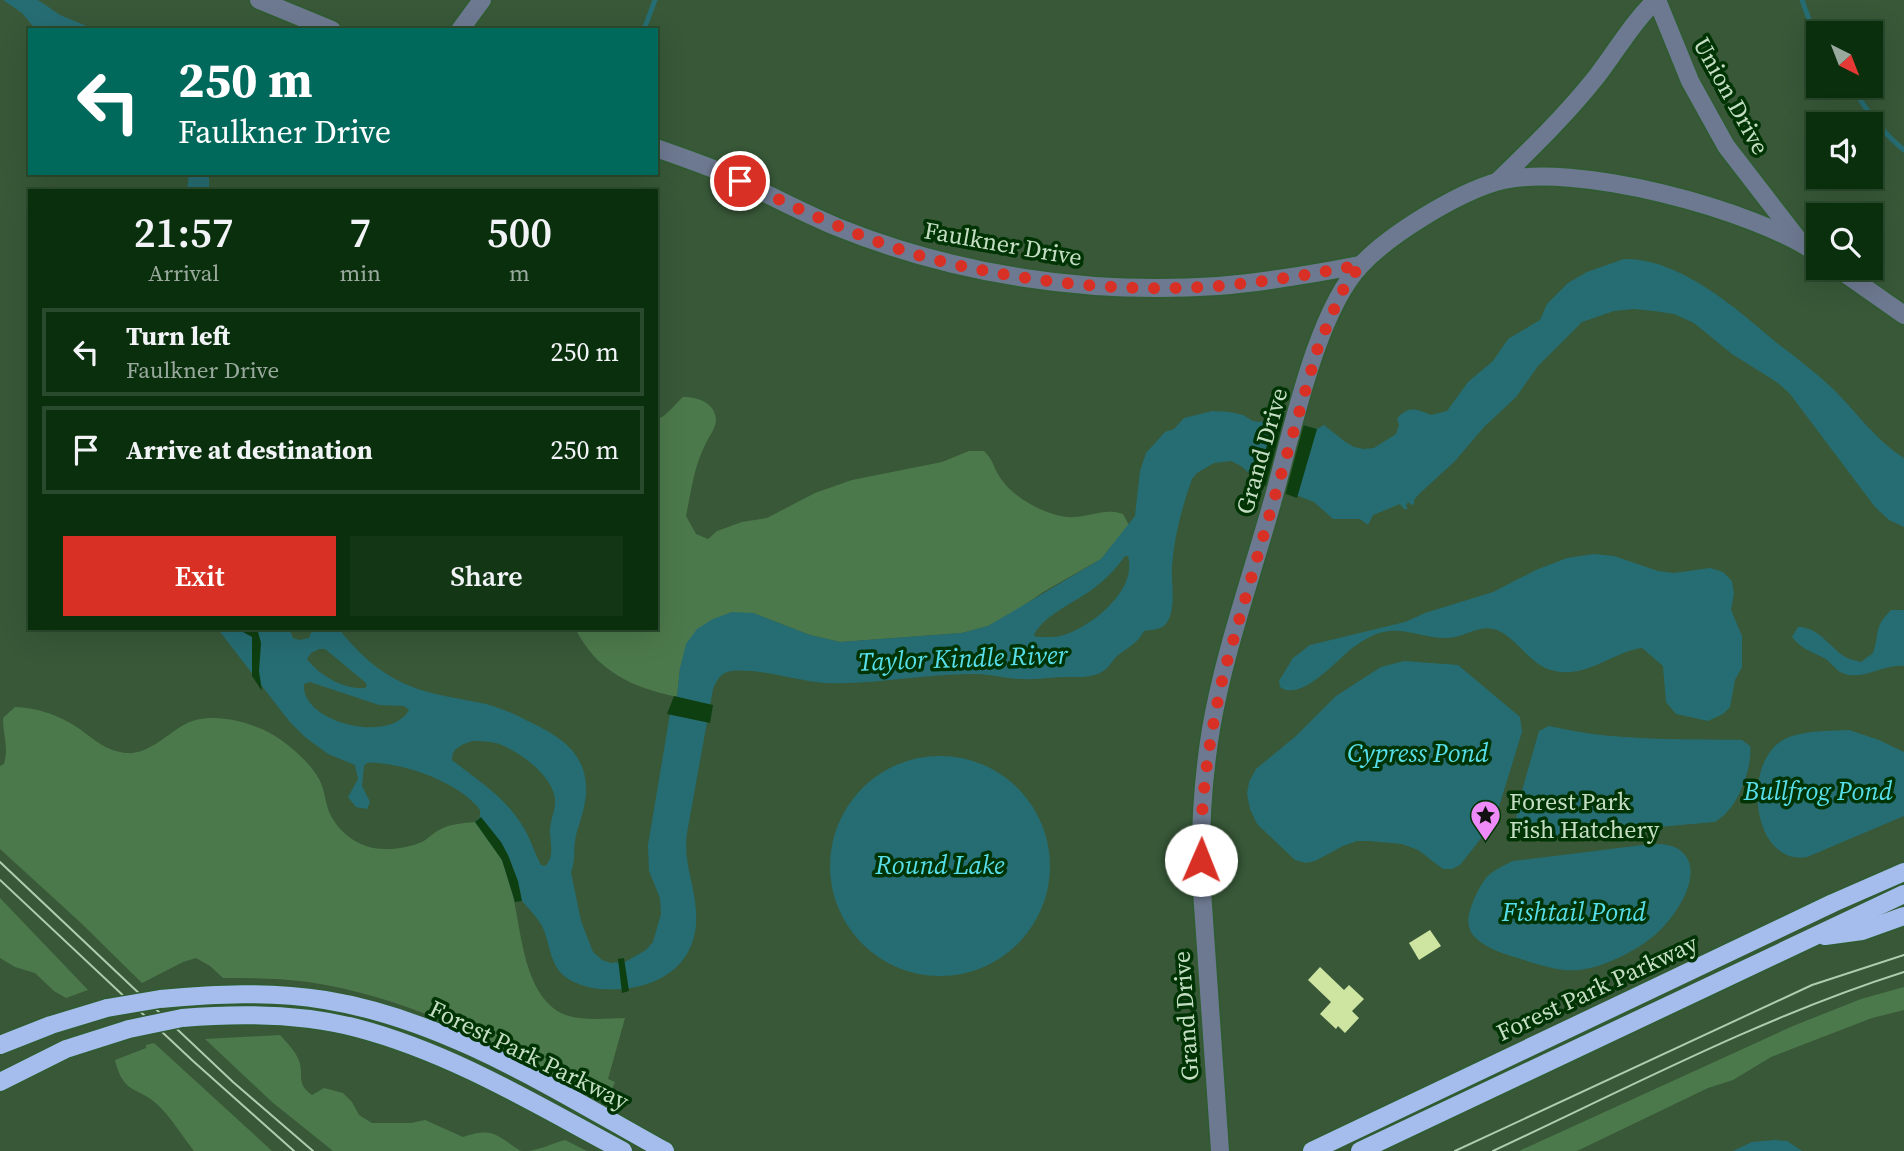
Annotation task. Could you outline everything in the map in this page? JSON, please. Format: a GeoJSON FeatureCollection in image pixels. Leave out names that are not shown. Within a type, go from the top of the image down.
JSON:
{"type":"FeatureCollection","features":[{"type":"Feature","properties":{"kind":"main road","name":"Forest Park Parkway"},"geometry":{"type":"LineString","coordinates":[[1312,1151],[1768,933],[1904,872]]}},
{"type":"Feature","properties":{"kind":"main road","name":"Forest Park Parkway"},"geometry":{"type":"LineString","coordinates":[[1360,1151],[1904,894]]}},
{"type":"Feature","properties":{"kind":"main road"},"geometry":{"type":"LineString","coordinates":[[1805,939],[1861,931],[1904,916]]}},
{"type":"Feature","properties":{"kind":"main road","name":"Forest Park Parkway"},"geometry":{"type":"LineString","coordinates":[[0,1045],[51,1025],[107,1008],[160,999],[234,994],[296,996],[346,1004],[386,1015],[472,1049],[665,1151]]}},
{"type":"Feature","properties":{"kind":"main road","name":"Forest Park Parkway"},"geometry":{"type":"LineString","coordinates":[[0,1082],[66,1049],[129,1029],[182,1018],[252,1014],[285,1016],[332,1023],[418,1048],[481,1076],[622,1151]]}},
{"type":"Feature","properties":{"kind":"street"},"geometry":{"type":"LineString","coordinates":[[259,0],[327,28]]}},
{"type":"Feature","properties":{"kind":"street"},"geometry":{"type":"LineString","coordinates":[[461,28],[482,0]]}},
{"type":"Feature","properties":{"kind":"street"},"geometry":{"type":"LineString","coordinates":[[1497,181],[1575,103],[1599,74],[1629,29],[1657,0]]}},
{"type":"Feature","properties":{"kind":"street","name":"Union Drive"},"geometry":{"type":"LineString","coordinates":[[1657,0],[1690,81],[1726,146],[1799,241]]}},
{"type":"Feature","properties":{"kind":"street","name":"Faulkner Drive"},"geometry":{"type":"LineString","coordinates":[[658,149],[715,170],[836,226],[946,263],[991,272],[1081,284],[1174,287],[1265,281],[1360,265]]}},
{"type":"Feature","properties":{"kind":"street","name":"Grand Drive"},"geometry":{"type":"LineString","coordinates":[[1220,1151],[1201,876],[1205,771],[1224,672],[1295,423],[1328,319],[1341,293],[1360,265],[1388,242],[1453,201],[1497,181],[1567,178],[1625,185],[1718,210],[1806,246]]}},
{"type":"Feature","properties":{"kind":"street"},"geometry":{"type":"LineString","coordinates":[[1854,280],[1904,315]]}},
{"type":"Feature","properties":{"kind":"green space"},"geometry":{"type":"Polygon","coordinates":[[[0,0],[1904,0],[1904,1151],[0,1151],[0,0]]]}},
{"type":"Feature","properties":{"kind":"green space"},"geometry":{"type":"Polygon","coordinates":[[[683,397],[694,398],[709,405],[715,414],[713,430],[698,462],[686,516],[696,534],[708,539],[717,531],[742,522],[767,518],[815,493],[852,480],[942,462],[969,451],[984,451],[1004,483],[1032,505],[1065,517],[1117,512],[1123,514],[1129,525],[1101,559],[1043,592],[1013,613],[988,626],[962,633],[840,642],[810,635],[753,613],[680,668],[677,697],[645,688],[617,675],[594,656],[576,630],[658,630],[658,419],[683,397]]]}},
{"type":"Feature","properties":{"kind":"green space"},"geometry":{"type":"Polygon","coordinates":[[[15,707],[57,716],[109,749],[126,753],[148,748],[182,726],[200,719],[220,718],[267,731],[301,756],[314,772],[321,783],[328,810],[340,829],[353,840],[368,847],[389,849],[409,846],[422,842],[448,826],[475,822],[495,848],[505,869],[529,971],[547,1002],[561,1013],[576,1018],[625,1018],[608,1079],[615,1082],[606,1104],[499,1046],[387,1000],[308,982],[223,978],[196,958],[142,983],[0,849],[0,766],[4,764],[6,752],[3,718],[15,707]]]}},
{"type":"Feature","properties":{"kind":"green space"},"geometry":{"type":"Polygon","coordinates":[[[0,898],[88,990],[66,998],[35,973],[15,967],[0,958],[0,898]]]}},
{"type":"Feature","properties":{"kind":"green space"},"geometry":{"type":"Polygon","coordinates":[[[1904,987],[1904,1010],[1872,1018],[1771,1057],[1733,1080],[1708,1088],[1577,1151],[1519,1151],[1793,1026],[1861,999],[1904,987]]]}},
{"type":"Feature","properties":{"kind":"green space"},"geometry":{"type":"Polygon","coordinates":[[[280,1035],[297,1056],[302,1084],[312,1095],[324,1088],[343,1093],[359,1115],[372,1123],[411,1123],[425,1120],[463,1137],[481,1133],[494,1134],[521,1151],[333,1151],[272,1102],[205,1039],[280,1035]]]}},
{"type":"Feature","properties":{"kind":"green space"},"geometry":{"type":"Polygon","coordinates":[[[154,1043],[272,1151],[194,1151],[159,1106],[127,1085],[119,1072],[115,1060],[154,1043]]]}},
{"type":"Feature","properties":{"kind":"green space"},"geometry":{"type":"Polygon","coordinates":[[[565,1140],[587,1151],[529,1151],[538,1149],[565,1140]]]}},
{"type":"Feature","properties":{"kind":"water"},"geometry":{"type":"Polygon","coordinates":[[[3,0],[38,0],[60,15],[91,28],[34,28],[22,13],[3,0]]]}},
{"type":"Feature","properties":{"kind":"water"},"geometry":{"type":"Polygon","coordinates":[[[189,175],[209,175],[209,189],[187,189],[189,175]]]}},
{"type":"Feature","properties":{"kind":"water","name":"Taylor Kindle River"},"geometry":{"type":"Polygon","coordinates":[[[1624,259],[1645,261],[1686,276],[1726,301],[1825,381],[1874,434],[1904,458],[1904,527],[1889,520],[1875,507],[1790,394],[1778,383],[1732,354],[1694,323],[1674,314],[1634,309],[1614,311],[1582,322],[1538,366],[1516,397],[1484,427],[1455,461],[1418,495],[1414,504],[1408,502],[1408,509],[1404,509],[1400,504],[1373,515],[1368,525],[1360,519],[1333,519],[1314,502],[1257,480],[1231,461],[1214,463],[1197,473],[1188,490],[1177,533],[1172,566],[1172,608],[1168,621],[1160,628],[1144,631],[1098,674],[1029,679],[953,674],[844,683],[814,682],[755,671],[731,671],[722,675],[713,689],[687,833],[688,864],[696,912],[693,941],[680,964],[670,973],[645,985],[622,989],[595,988],[578,984],[558,970],[540,923],[522,901],[515,902],[502,860],[475,822],[480,817],[480,810],[459,791],[412,770],[381,763],[367,763],[364,766],[362,786],[370,802],[367,809],[356,807],[348,797],[358,779],[355,765],[328,754],[305,737],[289,721],[219,630],[290,630],[293,638],[299,640],[309,638],[312,630],[340,630],[367,660],[403,683],[430,693],[502,709],[560,739],[577,756],[585,779],[586,794],[571,872],[581,921],[593,952],[602,960],[611,963],[625,962],[646,950],[653,942],[661,914],[660,898],[649,871],[648,845],[670,714],[677,697],[680,668],[686,644],[697,629],[732,612],[753,613],[810,635],[840,642],[962,633],[988,626],[1101,559],[1135,516],[1140,471],[1146,453],[1165,432],[1174,429],[1184,418],[1212,411],[1230,412],[1260,422],[1275,417],[1317,429],[1324,425],[1354,447],[1374,448],[1396,434],[1399,425],[1397,419],[1405,412],[1417,410],[1431,415],[1447,411],[1468,382],[1493,361],[1508,339],[1540,320],[1547,304],[1568,283],[1587,272],[1624,259]],[[1125,556],[1109,575],[1044,622],[1034,635],[1064,635],[1099,615],[1120,594],[1126,581],[1129,569],[1128,556],[1125,556]],[[319,649],[307,659],[318,671],[349,687],[367,686],[325,649],[319,649]],[[310,682],[304,684],[307,697],[316,709],[330,718],[348,724],[384,726],[399,720],[409,710],[404,706],[379,705],[310,682]],[[472,741],[456,749],[452,760],[507,805],[525,830],[541,865],[545,866],[551,854],[550,827],[555,803],[553,790],[542,773],[507,747],[472,741]]]}},
{"type":"Feature","properties":{"kind":"water"},"geometry":{"type":"Polygon","coordinates":[[[1594,554],[1614,556],[1658,571],[1674,573],[1710,568],[1723,572],[1732,581],[1734,594],[1731,610],[1742,636],[1742,667],[1735,680],[1730,707],[1723,714],[1708,721],[1676,714],[1666,702],[1663,666],[1642,648],[1578,671],[1555,671],[1532,659],[1506,635],[1486,628],[1448,638],[1396,631],[1380,633],[1355,646],[1309,684],[1299,689],[1280,687],[1279,681],[1293,658],[1310,645],[1405,622],[1493,592],[1567,558],[1594,554]]]}},
{"type":"Feature","properties":{"kind":"water"},"geometry":{"type":"Polygon","coordinates":[[[1891,610],[1904,610],[1904,666],[1848,675],[1840,672],[1826,659],[1802,647],[1792,637],[1798,627],[1811,630],[1845,657],[1861,662],[1873,653],[1879,626],[1891,610]]]}},
{"type":"Feature","properties":{"kind":"water","name":"Cypress Pond"},"geometry":{"type":"Polygon","coordinates":[[[1404,661],[1458,665],[1520,717],[1522,732],[1497,813],[1490,827],[1460,865],[1452,869],[1443,869],[1418,850],[1402,844],[1369,841],[1357,841],[1343,846],[1315,861],[1306,863],[1295,860],[1257,824],[1250,809],[1247,794],[1249,782],[1256,769],[1296,736],[1336,696],[1381,667],[1404,661]]]}},
{"type":"Feature","properties":{"kind":"water"},"geometry":{"type":"Polygon","coordinates":[[[1549,726],[1621,737],[1742,740],[1750,746],[1749,766],[1736,800],[1722,817],[1714,822],[1527,837],[1516,826],[1517,808],[1539,731],[1549,726]]]}},
{"type":"Feature","properties":{"kind":"water","name":"Bullfrog Pond"},"geometry":{"type":"Polygon","coordinates":[[[1849,730],[1904,752],[1904,816],[1807,857],[1788,855],[1774,845],[1764,829],[1758,809],[1762,768],[1771,750],[1785,739],[1808,732],[1849,730]]]}},
{"type":"Feature","properties":{"kind":"water","name":"Round Lake"},"geometry":{"type":"Polygon","coordinates":[[[940,756],[961,758],[992,769],[1018,788],[1037,814],[1048,845],[1048,887],[1037,918],[1018,944],[992,963],[961,974],[940,976],[919,974],[888,963],[862,944],[843,918],[832,887],[830,866],[832,845],[843,814],[862,788],[888,769],[919,758],[940,756]]]}},
{"type":"Feature","properties":{"kind":"water","name":"Fishtail Pond"},"geometry":{"type":"Polygon","coordinates":[[[1663,844],[1681,851],[1688,860],[1691,871],[1689,883],[1679,907],[1663,927],[1620,957],[1589,968],[1557,969],[1496,951],[1476,938],[1469,928],[1469,916],[1477,892],[1489,875],[1513,861],[1663,844]]]}},
{"type":"Feature","properties":{"kind":"water"},"geometry":{"type":"Polygon","coordinates":[[[1787,1141],[1802,1151],[1733,1151],[1752,1142],[1787,1141]]]}},
{"type":"Feature","properties":{"kind":"pier"},"geometry":{"type":"Polygon","coordinates":[[[1275,417],[1317,429],[1297,498],[1256,483],[1275,417]]]}},
{"type":"Feature","properties":{"kind":"pier"},"geometry":{"type":"Polygon","coordinates":[[[258,630],[261,643],[259,671],[262,691],[252,676],[252,637],[243,632],[258,630]]]}},
{"type":"Feature","properties":{"kind":"pier"},"geometry":{"type":"Polygon","coordinates":[[[674,696],[713,705],[710,723],[667,714],[674,696]]]}},
{"type":"Feature","properties":{"kind":"pier"},"geometry":{"type":"Polygon","coordinates":[[[481,817],[508,855],[522,901],[515,902],[502,860],[475,822],[481,817]]]}},
{"type":"Feature","properties":{"kind":"pier"},"geometry":{"type":"Polygon","coordinates":[[[624,958],[629,991],[622,993],[618,959],[624,958]]]}},
{"type":"Feature","properties":{"kind":"building"},"geometry":{"type":"Polygon","coordinates":[[[1430,930],[1441,946],[1419,960],[1409,943],[1430,930]]]}},
{"type":"Feature","properties":{"kind":"building"},"geometry":{"type":"Polygon","coordinates":[[[1320,967],[1344,990],[1349,985],[1364,999],[1352,1011],[1359,1018],[1345,1033],[1338,1026],[1336,1029],[1320,1014],[1331,1002],[1308,980],[1320,967]]]}},
{"type":"Feature","properties":{"kind":"waterway"},"geometry":{"type":"LineString","coordinates":[[645,27],[655,0]]}},
{"type":"Feature","properties":{"kind":"waterway"},"geometry":{"type":"LineString","coordinates":[[1802,0],[1810,21]]}},
{"type":"Feature","properties":{"kind":"waterway"},"geometry":{"type":"LineString","coordinates":[[1860,98],[1875,120],[1904,150]]}},
{"type":"Feature","properties":{"kind":"tram line"},"geometry":{"type":"LineString","coordinates":[[0,862],[233,1082],[313,1151]]}},
{"type":"Feature","properties":{"kind":"tram line"},"geometry":{"type":"LineString","coordinates":[[0,880],[193,1061],[294,1151]]}},
{"type":"Feature","properties":{"kind":"tram line"},"geometry":{"type":"LineString","coordinates":[[1455,1151],[1812,985],[1904,955]]}},
{"type":"Feature","properties":{"kind":"tram line"},"geometry":{"type":"LineString","coordinates":[[1493,1151],[1747,1032],[1851,990],[1904,972]]}},
{"type":"Feature","properties":{"kind":"place","name":"Forest Park Fish Hatchery"},"geometry":{"type":"Point","coordinates":[1486,843]}},
{"type":"Feature","properties":{"kind":"route"},"geometry":{"type":"LineString","coordinates":[[740,181],[836,226],[909,252],[946,263],[1037,279],[1129,287],[1216,286],[1265,281],[1360,265],[1341,293],[1318,347],[1224,672],[1205,771],[1201,860]]}}]}
